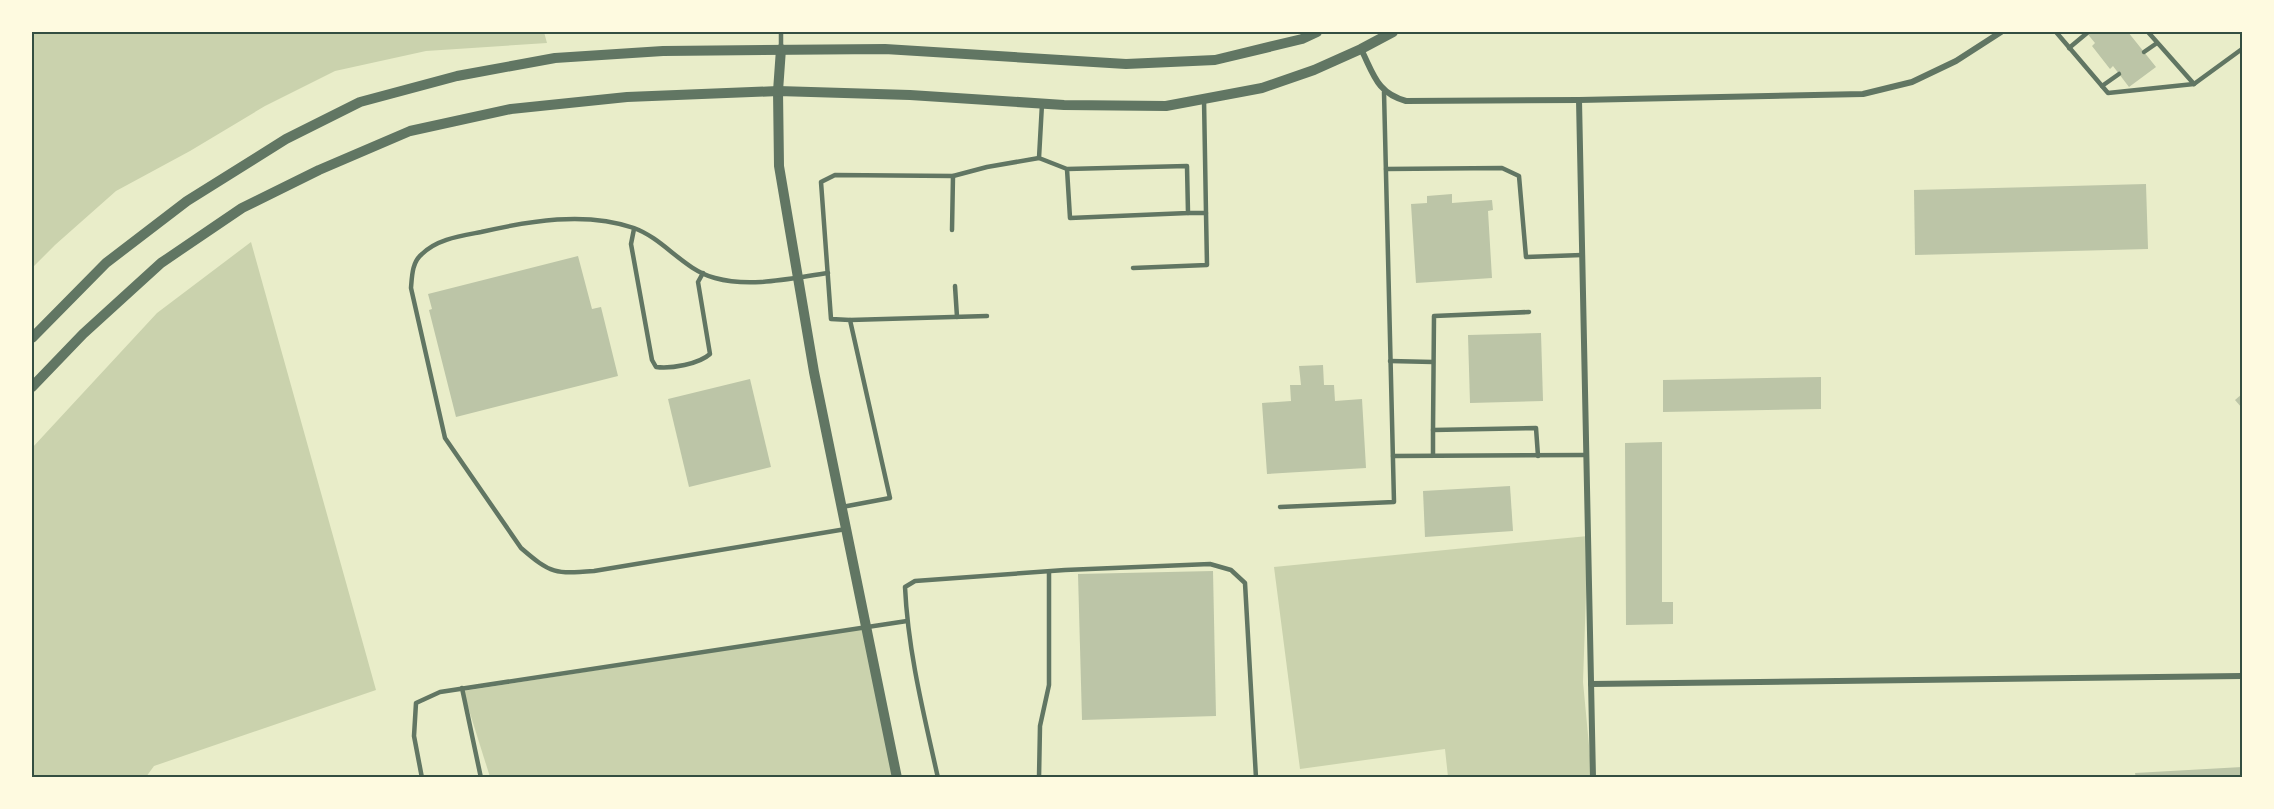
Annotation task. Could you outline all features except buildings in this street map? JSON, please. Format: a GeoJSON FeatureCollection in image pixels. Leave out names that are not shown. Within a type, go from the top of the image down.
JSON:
{"type":"FeatureCollection","features":[{"type":"Feature","properties":{"kind":"street"},"geometry":{"type":"LineString","coordinates":[[32,338],[106,263],[187,201],[286,139],[360,102],[457,76],[555,58],[663,51],[885,49],[1126,64],[1215,60],[1302,39],[1317,32]]}},
{"type":"Feature","properties":{"kind":"street"},"geometry":{"type":"LineString","coordinates":[[32,387],[83,334],[152,271],[197,238],[242,208],[319,170],[410,131],[511,109],[627,97],[778,91],[910,95],[1042,104],[1167,106],[1262,88],[1314,70],[1392,32]]}},
{"type":"Feature","properties":{"kind":"street"},"geometry":{"type":"LineString","coordinates":[[1361,49],[1384,92],[1406,101],[1863,94],[1912,82],[1956,61],[2001,32]]}},
{"type":"Feature","properties":{"kind":"street"},"geometry":{"type":"LineString","coordinates":[[781,49],[778,91],[779,166],[814,372],[897,777]]}},
{"type":"Feature","properties":{"kind":"street"},"geometry":{"type":"LineString","coordinates":[[1579,100],[1593,777]]}},
{"type":"Feature","properties":{"kind":"street"},"geometry":{"type":"LineString","coordinates":[[1592,684],[2242,676]]}},
{"type":"Feature","properties":{"kind":"lane"},"geometry":{"type":"LineString","coordinates":[[781,32],[781,49]]}},
{"type":"Feature","properties":{"kind":"lane"},"geometry":{"type":"LineString","coordinates":[[2056,32],[2108,93],[2194,84],[2242,49]]}},
{"type":"Feature","properties":{"kind":"lane"},"geometry":{"type":"LineString","coordinates":[[2148,32],[2194,84]]}},
{"type":"Feature","properties":{"kind":"lane"},"geometry":{"type":"LineString","coordinates":[[2069,48],[2087,33]]}},
{"type":"Feature","properties":{"kind":"lane"},"geometry":{"type":"LineString","coordinates":[[2144,52],[2157,42]]}},
{"type":"Feature","properties":{"kind":"lane"},"geometry":{"type":"LineString","coordinates":[[2102,86],[2119,74]]}},
{"type":"Feature","properties":{"kind":"lane"},"geometry":{"type":"LineString","coordinates":[[1280,507],[1394,502],[1384,92]]}},
{"type":"Feature","properties":{"kind":"lane"},"geometry":{"type":"LineString","coordinates":[[1133,268],[1207,265],[1204,99]]}},
{"type":"Feature","properties":{"kind":"lane"},"geometry":{"type":"LineString","coordinates":[[1039,158],[1042,104]]}},
{"type":"Feature","properties":{"kind":"lane"},"geometry":{"type":"LineString","coordinates":[[987,316],[831,319],[822,182],[836,175],[953,176],[987,167],[1039,158],[1067,169],[1187,166],[1188,213]]}},
{"type":"Feature","properties":{"kind":"lane"},"geometry":{"type":"LineString","coordinates":[[1386,169],[1502,168],[1519,176],[1526,257],[1582,255]]}},
{"type":"Feature","properties":{"kind":"lane"},"geometry":{"type":"LineString","coordinates":[[1067,169],[1070,218],[1206,213]]}},
{"type":"Feature","properties":{"kind":"lane"},"geometry":{"type":"LineString","coordinates":[[952,230],[953,176]]}},
{"type":"Feature","properties":{"kind":"lane"},"geometry":{"type":"LineString","coordinates":[[828,273],[759,282],[731,281],[703,273],[647,234],[634,228],[576,220],[517,224],[434,244],[420,255],[415,263],[411,288],[445,438],[521,548],[536,561],[555,572],[594,571],[846,529]]}},
{"type":"Feature","properties":{"kind":"lane"},"geometry":{"type":"LineString","coordinates":[[634,228],[631,244],[652,360],[656,367],[663,368],[704,359],[710,354],[698,282],[703,273]]}},
{"type":"Feature","properties":{"kind":"lane"},"geometry":{"type":"LineString","coordinates":[[955,286],[957,317]]}},
{"type":"Feature","properties":{"kind":"lane"},"geometry":{"type":"LineString","coordinates":[[1433,455],[1434,316],[1529,312]]}},
{"type":"Feature","properties":{"kind":"lane"},"geometry":{"type":"LineString","coordinates":[[842,507],[890,498],[849,320]]}},
{"type":"Feature","properties":{"kind":"lane"},"geometry":{"type":"LineString","coordinates":[[1390,361],[1432,362]]}},
{"type":"Feature","properties":{"kind":"lane"},"geometry":{"type":"LineString","coordinates":[[1433,430],[1536,428],[1538,456]]}},
{"type":"Feature","properties":{"kind":"lane"},"geometry":{"type":"LineString","coordinates":[[1393,456],[1586,455]]}},
{"type":"Feature","properties":{"kind":"lane"},"geometry":{"type":"LineString","coordinates":[[938,777],[922,709],[907,621],[905,587],[915,581],[1210,564],[1231,570],[1245,582],[1256,777]]}},
{"type":"Feature","properties":{"kind":"lane"},"geometry":{"type":"LineString","coordinates":[[1039,777],[1040,726],[1049,685],[1049,572]]}},
{"type":"Feature","properties":{"kind":"lane"},"geometry":{"type":"LineString","coordinates":[[422,777],[414,736],[416,703],[440,692],[907,621]]}},
{"type":"Feature","properties":{"kind":"lane"},"geometry":{"type":"LineString","coordinates":[[462,688],[481,777]]}},
{"type":"Feature","properties":{"kind":"green space"},"geometry":{"type":"Polygon","coordinates":[[[32,32],[544,32],[547,43],[426,51],[335,71],[265,106],[190,151],[116,191],[32,268],[32,32]]]}},
{"type":"Feature","properties":{"kind":"green space"},"geometry":{"type":"Polygon","coordinates":[[[251,242],[376,690],[154,766],[146,777],[32,777],[32,448],[157,313],[251,242]]]}},
{"type":"Feature","properties":{"kind":"green space"},"geometry":{"type":"Polygon","coordinates":[[[1588,536],[1583,682],[1592,777],[1448,777],[1445,749],[1300,769],[1274,567],[1588,536]]]}},
{"type":"Feature","properties":{"kind":"green space"},"geometry":{"type":"Polygon","coordinates":[[[866,628],[897,777],[490,777],[463,691],[866,628]]]}}]}
